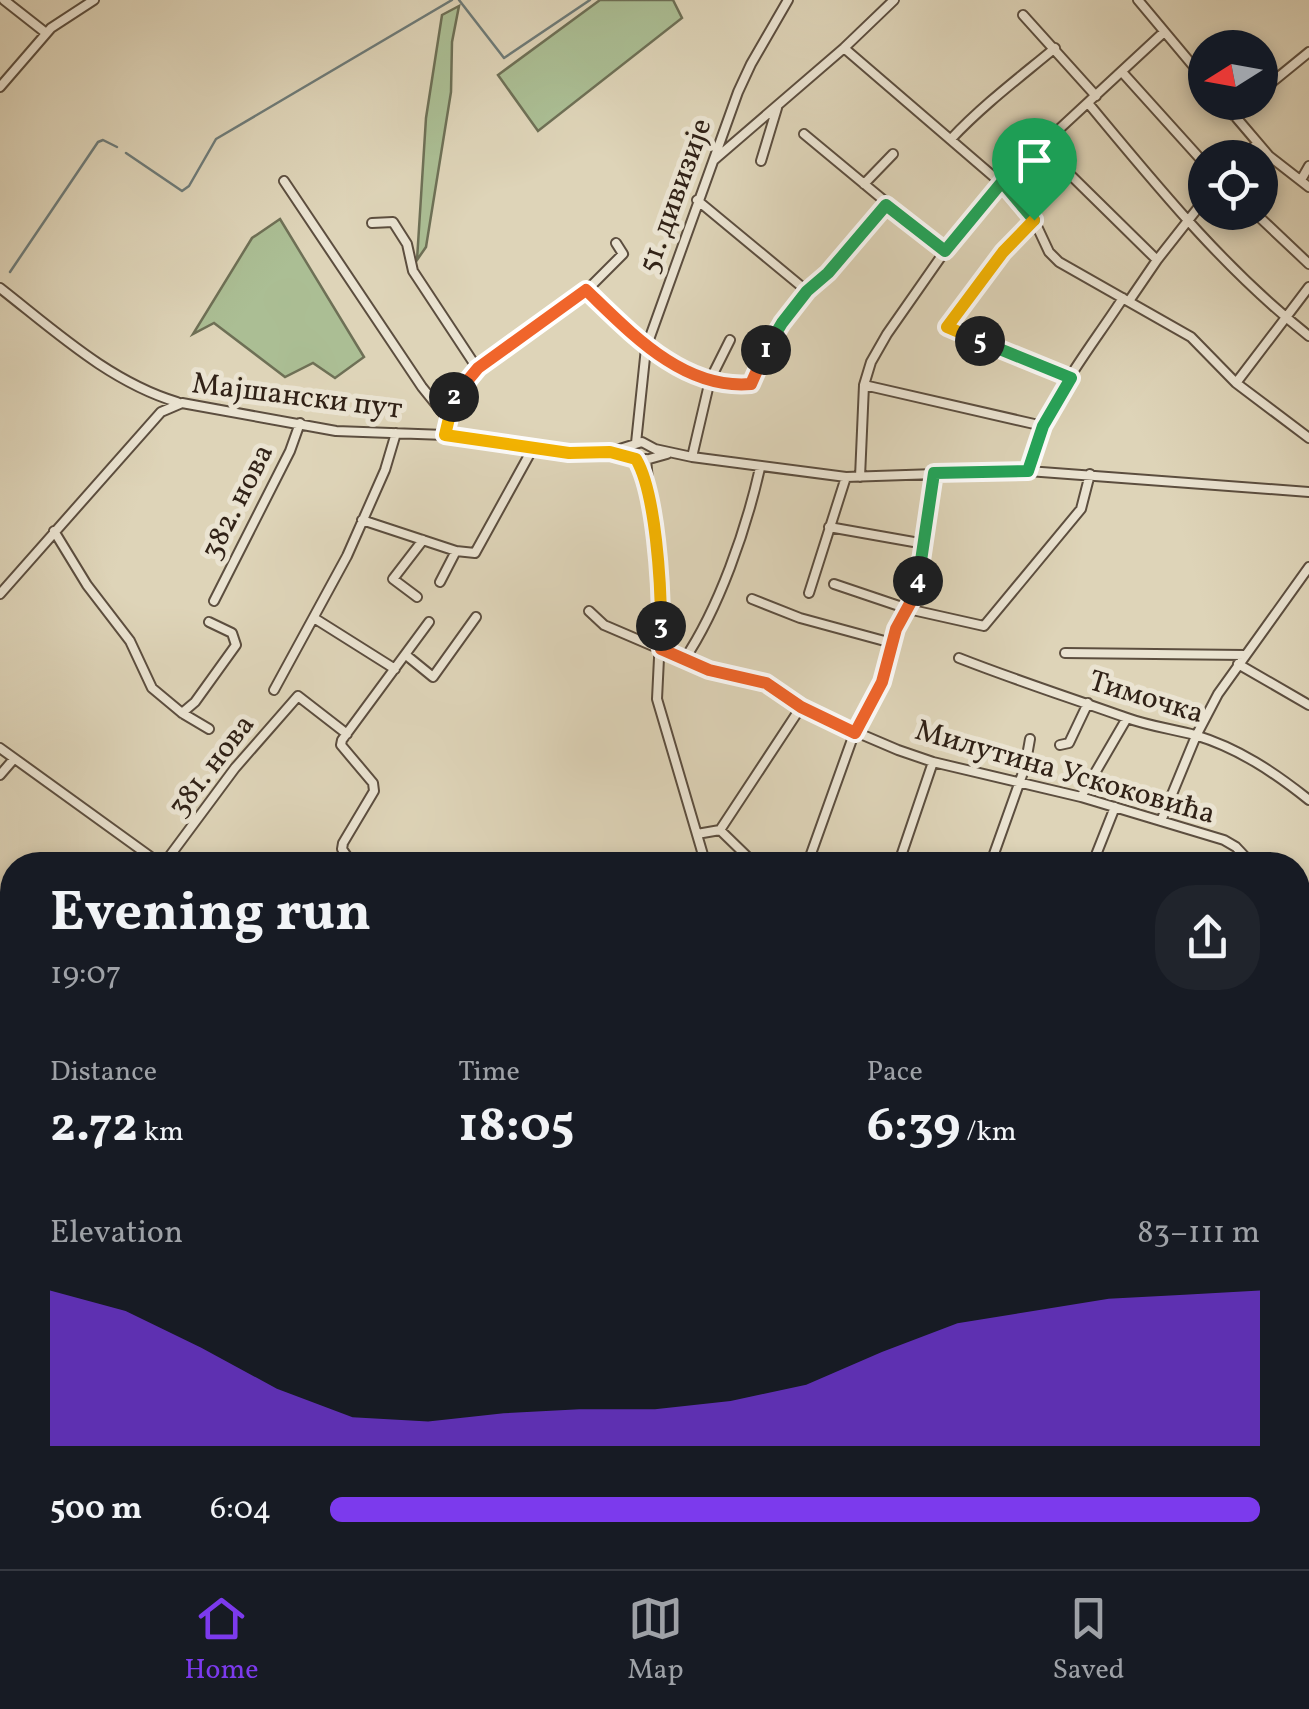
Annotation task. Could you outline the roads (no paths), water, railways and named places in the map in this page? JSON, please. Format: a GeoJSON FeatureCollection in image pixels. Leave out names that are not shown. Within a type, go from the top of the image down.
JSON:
{"type":"FeatureCollection","features":[{"type":"Feature","properties":{"kind":"street"},"geometry":{"type":"LineString","coordinates":[[0,87],[46,33],[94,0]]}},
{"type":"Feature","properties":{"kind":"street","name":"51. дивизије"},"geometry":{"type":"LineString","coordinates":[[635,458],[632,449],[646,348],[710,164],[751,64],[788,0]]}},
{"type":"Feature","properties":{"kind":"street"},"geometry":{"type":"LineString","coordinates":[[710,164],[894,0]]}},
{"type":"Feature","properties":{"kind":"street"},"geometry":{"type":"LineString","coordinates":[[1138,0],[1188,60]]}},
{"type":"Feature","properties":{"kind":"street"},"geometry":{"type":"LineString","coordinates":[[10,2],[46,33]]}},
{"type":"Feature","properties":{"kind":"street"},"geometry":{"type":"LineString","coordinates":[[1023,15],[1096,96]]}},
{"type":"Feature","properties":{"kind":"street"},"geometry":{"type":"LineString","coordinates":[[860,476],[864,385],[878,348],[945,251],[1002,182],[1164,32]]}},
{"type":"Feature","properties":{"kind":"street"},"geometry":{"type":"LineString","coordinates":[[844,48],[1002,182],[1034,220],[1059,262],[1191,337],[1236,383],[1309,438]]}},
{"type":"Feature","properties":{"kind":"street"},"geometry":{"type":"LineString","coordinates":[[951,140],[993,98],[1055,48]]}},
{"type":"Feature","properties":{"kind":"street"},"geometry":{"type":"LineString","coordinates":[[1278,78],[1308,54]]}},
{"type":"Feature","properties":{"kind":"street"},"geometry":{"type":"LineString","coordinates":[[1122,72],[1188,145]]}},
{"type":"Feature","properties":{"kind":"street"},"geometry":{"type":"LineString","coordinates":[[1088,103],[1186,221],[1309,336]]}},
{"type":"Feature","properties":{"kind":"street"},"geometry":{"type":"LineString","coordinates":[[761,161],[777,107]]}},
{"type":"Feature","properties":{"kind":"street"},"geometry":{"type":"LineString","coordinates":[[1237,120],[1254,140]]}},
{"type":"Feature","properties":{"kind":"street"},"geometry":{"type":"LineString","coordinates":[[804,134],[945,251]]}},
{"type":"Feature","properties":{"kind":"street"},"geometry":{"type":"LineString","coordinates":[[1041,146],[1156,260]]}},
{"type":"Feature","properties":{"kind":"street"},"geometry":{"type":"LineString","coordinates":[[864,184],[893,154]]}},
{"type":"Feature","properties":{"kind":"street"},"geometry":{"type":"LineString","coordinates":[[1278,161],[1305,184],[1309,166]]}},
{"type":"Feature","properties":{"kind":"street"},"geometry":{"type":"LineString","coordinates":[[284,181],[422,388],[447,418]]}},
{"type":"Feature","properties":{"kind":"street"},"geometry":{"type":"LineString","coordinates":[[697,200],[807,291]]}},
{"type":"Feature","properties":{"kind":"street"},"geometry":{"type":"LineString","coordinates":[[586,290],[646,348],[710,380],[751,384],[772,338],[807,291],[828,273],[886,205]]}},
{"type":"Feature","properties":{"kind":"street"},"geometry":{"type":"LineString","coordinates":[[1034,220],[1003,252],[947,327],[1071,378]]}},
{"type":"Feature","properties":{"kind":"street"},"geometry":{"type":"LineString","coordinates":[[1028,471],[1043,426],[1071,378],[1186,221]]}},
{"type":"Feature","properties":{"kind":"street"},"geometry":{"type":"LineString","coordinates":[[372,223],[393,222],[407,244],[413,271],[478,368]]}},
{"type":"Feature","properties":{"kind":"street"},"geometry":{"type":"LineString","coordinates":[[1273,230],[1309,264]]}},
{"type":"Feature","properties":{"kind":"street"},"geometry":{"type":"LineString","coordinates":[[445,435],[455,396],[478,368],[586,290],[623,254],[616,243]]}},
{"type":"Feature","properties":{"kind":"street"},"geometry":{"type":"LineString","coordinates":[[1236,383],[1309,287]]}},
{"type":"Feature","properties":{"kind":"street"},"geometry":{"type":"LineString","coordinates":[[0,288],[114,373],[151,394],[182,403]]}},
{"type":"Feature","properties":{"kind":"street"},"geometry":{"type":"LineString","coordinates":[[692,457],[710,380],[730,340]]}},
{"type":"Feature","properties":{"kind":"street"},"geometry":{"type":"LineString","coordinates":[[864,385],[1043,426]]}},
{"type":"Feature","properties":{"kind":"street","name":"Мајшански пут"},"geometry":{"type":"LineString","coordinates":[[0,594],[161,412],[182,403],[336,430],[445,435],[569,453],[610,452],[647,459]]}},
{"type":"Feature","properties":{"kind":"street","name":"51. дивизије"},"geometry":{"type":"LineString","coordinates":[[638,419],[649,446]]}},
{"type":"Feature","properties":{"kind":"street","name":"382. нова"},"geometry":{"type":"LineString","coordinates":[[214,601],[290,451],[300,423]]}},
{"type":"Feature","properties":{"kind":"street"},"geometry":{"type":"LineString","coordinates":[[274,690],[362,520],[390,459],[396,433]]}},
{"type":"Feature","properties":{"kind":"street"},"geometry":{"type":"LineString","coordinates":[[635,444],[760,468],[846,477],[1028,471],[1309,492]]}},
{"type":"Feature","properties":{"kind":"street","name":"Мајшански пут"},"geometry":{"type":"LineString","coordinates":[[610,452],[635,444]]}},
{"type":"Feature","properties":{"kind":"street"},"geometry":{"type":"LineString","coordinates":[[649,446],[647,486],[660,586],[657,700],[702,852]]}},
{"type":"Feature","properties":{"kind":"street"},"geometry":{"type":"LineString","coordinates":[[362,520],[474,553],[533,448]]}},
{"type":"Feature","properties":{"kind":"street"},"geometry":{"type":"LineString","coordinates":[[647,459],[672,454]]}},
{"type":"Feature","properties":{"kind":"street"},"geometry":{"type":"LineString","coordinates":[[635,458],[647,486]]}},
{"type":"Feature","properties":{"kind":"street"},"geometry":{"type":"LineString","coordinates":[[684,660],[699,638],[738,545],[760,468]]}},
{"type":"Feature","properties":{"kind":"street"},"geometry":{"type":"LineString","coordinates":[[813,852],[855,733],[882,682],[900,620],[918,583],[934,473]]}},
{"type":"Feature","properties":{"kind":"street"},"geometry":{"type":"LineString","coordinates":[[834,584],[908,610],[984,626],[1082,509],[1090,474]]}},
{"type":"Feature","properties":{"kind":"street"},"geometry":{"type":"LineString","coordinates":[[809,593],[846,477]]}},
{"type":"Feature","properties":{"kind":"street"},"geometry":{"type":"LineString","coordinates":[[829,528],[925,544]]}},
{"type":"Feature","properties":{"kind":"street"},"geometry":{"type":"LineString","coordinates":[[54,531],[87,585],[127,636],[152,688],[182,714],[209,728]]}},
{"type":"Feature","properties":{"kind":"street"},"geometry":{"type":"LineString","coordinates":[[417,597],[394,579],[423,540]]}},
{"type":"Feature","properties":{"kind":"street"},"geometry":{"type":"LineString","coordinates":[[440,582],[456,550]]}},
{"type":"Feature","properties":{"kind":"street"},"geometry":{"type":"LineString","coordinates":[[1161,821],[1196,736],[1238,664],[1309,567]]}},
{"type":"Feature","properties":{"kind":"street"},"geometry":{"type":"LineString","coordinates":[[0,572],[12,579]]}},
{"type":"Feature","properties":{"kind":"street"},"geometry":{"type":"LineString","coordinates":[[1298,584],[1309,592]]}},
{"type":"Feature","properties":{"kind":"street"},"geometry":{"type":"LineString","coordinates":[[752,599],[800,618],[892,644]]}},
{"type":"Feature","properties":{"kind":"street","name":"Милутина Ускоковића"},"geometry":{"type":"LineString","coordinates":[[589,610],[604,625],[709,670],[766,683],[801,707],[855,733],[933,762],[1115,806],[1224,840],[1240,852]]}},
{"type":"Feature","properties":{"kind":"street"},"geometry":{"type":"LineString","coordinates":[[406,655],[433,677],[476,617]]}},
{"type":"Feature","properties":{"kind":"street"},"geometry":{"type":"LineString","coordinates":[[314,618],[395,670]]}},
{"type":"Feature","properties":{"kind":"street"},"geometry":{"type":"LineString","coordinates":[[182,714],[236,645],[232,633],[209,622]]}},
{"type":"Feature","properties":{"kind":"street"},"geometry":{"type":"LineString","coordinates":[[344,852],[343,843],[374,792],[373,783],[341,746],[429,622]]}},
{"type":"Feature","properties":{"kind":"street"},"geometry":{"type":"LineString","coordinates":[[1065,654],[1245,655]]}},
{"type":"Feature","properties":{"kind":"street","name":"Тимочка"},"geometry":{"type":"LineString","coordinates":[[959,658],[1128,718],[1196,736],[1250,758],[1309,800]]}},
{"type":"Feature","properties":{"kind":"street"},"geometry":{"type":"LineString","coordinates":[[1238,664],[1309,705]]}},
{"type":"Feature","properties":{"kind":"street","name":"381. нова"},"geometry":{"type":"LineString","coordinates":[[173,852],[235,768],[298,696],[347,734]]}},
{"type":"Feature","properties":{"kind":"street"},"geometry":{"type":"LineString","coordinates":[[1060,745],[1069,743],[1088,704]]}},
{"type":"Feature","properties":{"kind":"street"},"geometry":{"type":"LineString","coordinates":[[697,834],[720,830],[801,707]]}},
{"type":"Feature","properties":{"kind":"street"},"geometry":{"type":"LineString","coordinates":[[1081,797],[1128,718]]}},
{"type":"Feature","properties":{"kind":"street"},"geometry":{"type":"LineString","coordinates":[[995,852],[1030,739]]}},
{"type":"Feature","properties":{"kind":"street"},"geometry":{"type":"LineString","coordinates":[[0,748],[144,852]]}},
{"type":"Feature","properties":{"kind":"street"},"geometry":{"type":"LineString","coordinates":[[0,774],[13,760]]}},
{"type":"Feature","properties":{"kind":"street"},"geometry":{"type":"LineString","coordinates":[[902,852],[933,762]]}},
{"type":"Feature","properties":{"kind":"street"},"geometry":{"type":"LineString","coordinates":[[1097,852],[1115,806]]}},
{"type":"Feature","properties":{"kind":"street"},"geometry":{"type":"LineString","coordinates":[[720,830],[743,852]]}},
{"type":"Feature","properties":{"kind":"waterway"},"geometry":{"type":"LineString","coordinates":[[126,153],[182,191],[189,186],[216,139],[452,0]]}},
{"type":"Feature","properties":{"kind":"waterway"},"geometry":{"type":"LineString","coordinates":[[459,0],[504,58],[590,0]]}},
{"type":"Feature","properties":{"kind":"waterway"},"geometry":{"type":"LineString","coordinates":[[10,272],[98,142],[103,140],[117,147]]}}]}
